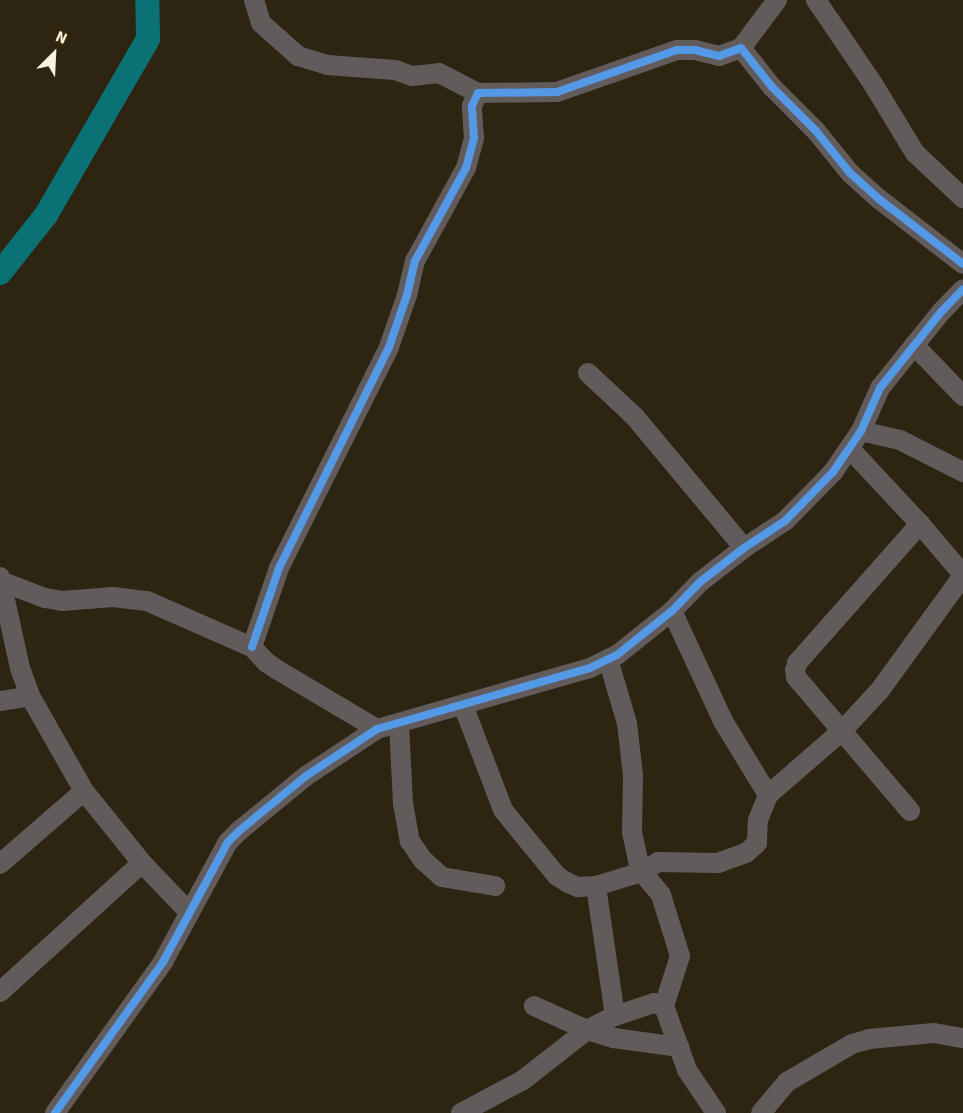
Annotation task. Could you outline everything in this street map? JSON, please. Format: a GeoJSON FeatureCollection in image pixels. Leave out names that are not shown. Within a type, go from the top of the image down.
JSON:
{"type":"FeatureCollection","features":[{"type":"Feature","properties":{"kind":"street"},"geometry":{"type":"LineString","coordinates":[[254,0],[261,23],[298,56],[327,65],[395,70],[412,76],[439,73],[478,93],[557,92],[677,50],[695,50],[719,56],[741,48],[777,0]]}},
{"type":"Feature","properties":{"kind":"street"},"geometry":{"type":"LineString","coordinates":[[816,0],[873,84],[915,153],[963,198]]}},
{"type":"Feature","properties":{"kind":"street"},"geometry":{"type":"LineString","coordinates":[[741,48],[772,87],[816,131],[850,173],[879,199],[963,264]]}},
{"type":"Feature","properties":{"kind":"street"},"geometry":{"type":"LineString","coordinates":[[252,647],[279,568],[389,347],[404,305],[418,254],[466,168],[474,138],[472,106],[478,93]]}},
{"type":"Feature","properties":{"kind":"street"},"geometry":{"type":"LineString","coordinates":[[55,1113],[163,962],[228,842],[239,831],[306,776],[377,729],[590,668],[608,659],[672,611],[700,582],[744,548],[785,521],[833,472],[861,431],[877,394],[914,345],[963,289]]}},
{"type":"Feature","properties":{"kind":"street"},"geometry":{"type":"LineString","coordinates":[[914,345],[963,396]]}},
{"type":"Feature","properties":{"kind":"street"},"geometry":{"type":"LineString","coordinates":[[588,373],[635,417],[744,548]]}},
{"type":"Feature","properties":{"kind":"street"},"geometry":{"type":"LineString","coordinates":[[861,431],[900,440],[963,472]]}},
{"type":"Feature","properties":{"kind":"street"},"geometry":{"type":"LineString","coordinates":[[463,705],[503,810],[557,876],[578,887],[596,886],[642,872],[658,862],[718,863],[746,852],[757,843],[758,820],[768,795],[843,730],[880,690],[960,583],[960,571],[850,449]]}},
{"type":"Feature","properties":{"kind":"street"},"geometry":{"type":"LineString","coordinates":[[910,811],[796,677],[797,663],[920,524]]}},
{"type":"Feature","properties":{"kind":"street"},"geometry":{"type":"LineString","coordinates":[[1,580],[45,598],[62,601],[113,597],[147,601],[252,647],[266,663],[377,729]]}},
{"type":"Feature","properties":{"kind":"street"},"geometry":{"type":"LineString","coordinates":[[1,580],[20,668],[30,696],[84,790],[142,863],[189,912]]}},
{"type":"Feature","properties":{"kind":"street"},"geometry":{"type":"LineString","coordinates":[[672,611],[723,721],[768,795]]}},
{"type":"Feature","properties":{"kind":"street"},"geometry":{"type":"LineString","coordinates":[[608,659],[627,723],[633,776],[632,832],[642,872],[661,895],[680,956],[664,1006],[687,1070],[716,1113]]}},
{"type":"Feature","properties":{"kind":"street"},"geometry":{"type":"LineString","coordinates":[[0,701],[30,696]]}},
{"type":"Feature","properties":{"kind":"street"},"geometry":{"type":"LineString","coordinates":[[399,724],[403,803],[410,841],[423,860],[442,877],[495,886]]}},
{"type":"Feature","properties":{"kind":"street"},"geometry":{"type":"LineString","coordinates":[[0,864],[84,790]]}},
{"type":"Feature","properties":{"kind":"street"},"geometry":{"type":"LineString","coordinates":[[0,992],[142,863]]}},
{"type":"Feature","properties":{"kind":"street"},"geometry":{"type":"LineString","coordinates":[[596,886],[615,1016]]}},
{"type":"Feature","properties":{"kind":"street"},"geometry":{"type":"LineString","coordinates":[[460,1113],[523,1080],[587,1030],[615,1016],[654,1003],[664,1006]]}},
{"type":"Feature","properties":{"kind":"street"},"geometry":{"type":"LineString","coordinates":[[534,1006],[587,1030],[614,1038],[679,1047]]}},
{"type":"Feature","properties":{"kind":"street"},"geometry":{"type":"LineString","coordinates":[[761,1113],[787,1082],[852,1044],[869,1039],[934,1032],[963,1038]]}},
{"type":"Feature","properties":{"kind":"waterway"},"geometry":{"type":"LineString","coordinates":[[0,273],[46,215],[148,39],[147,0]]}},
{"type":"Feature","properties":{"kind":"cycle path"},"geometry":{"type":"LineString","coordinates":[[252,647],[279,568],[389,347],[407,295],[415,261],[466,168],[474,138],[472,106],[478,93],[557,92],[677,50],[695,50],[719,56],[741,48],[772,87],[816,131],[850,173],[879,199],[963,264]]}},
{"type":"Feature","properties":{"kind":"cycle path"},"geometry":{"type":"LineString","coordinates":[[55,1113],[163,962],[228,842],[239,831],[306,776],[377,729],[590,668],[617,655],[672,611],[700,582],[744,548],[785,521],[833,472],[861,431],[880,388],[942,311],[963,289]]}}]}
